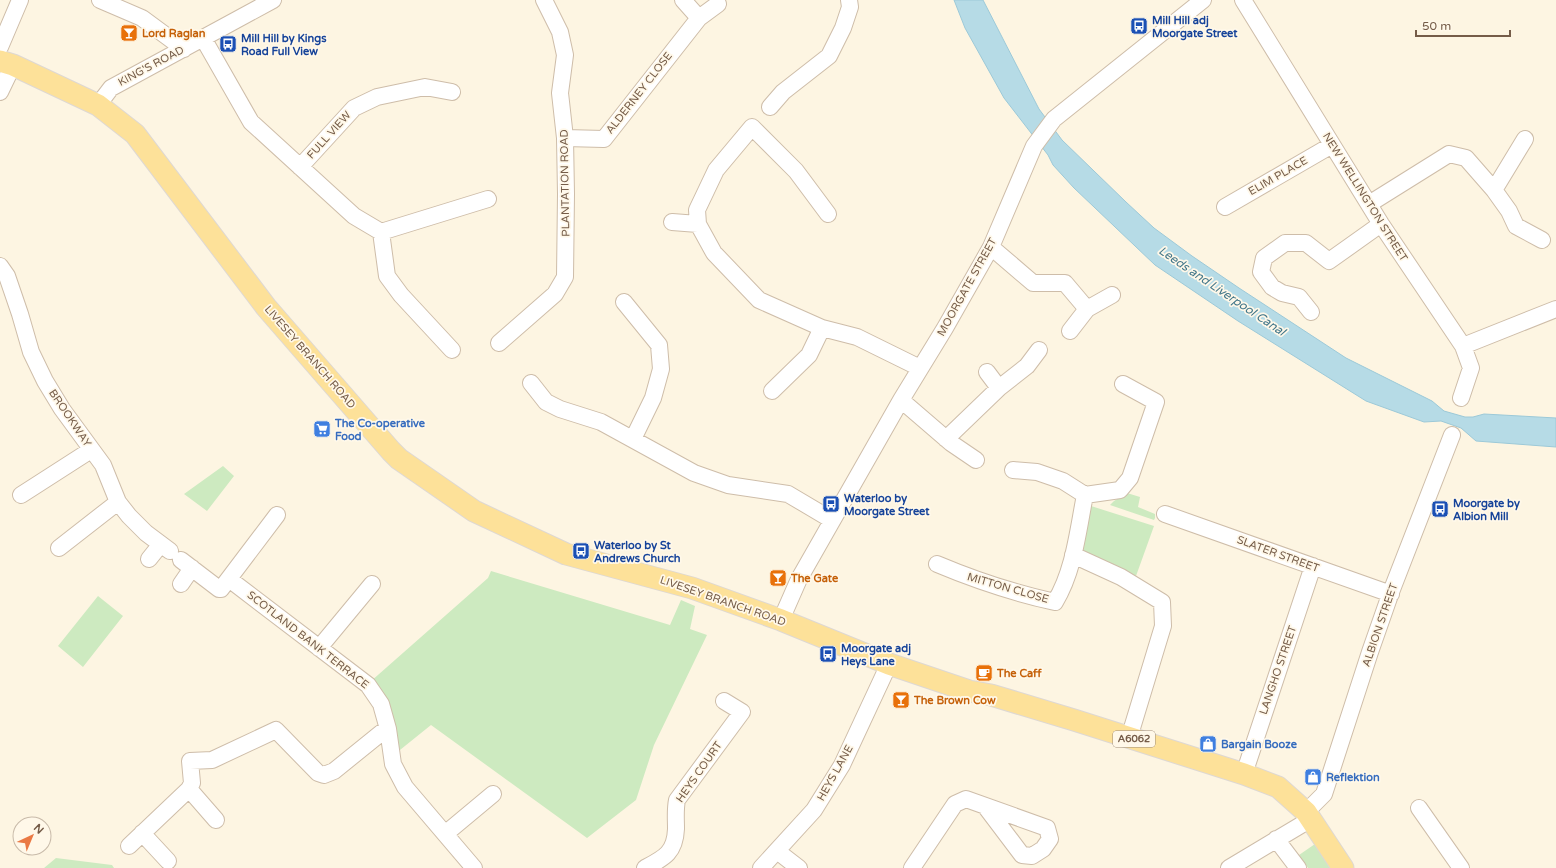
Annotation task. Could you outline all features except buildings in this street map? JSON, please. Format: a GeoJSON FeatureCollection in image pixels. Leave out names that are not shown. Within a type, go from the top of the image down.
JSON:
{"type":"FeatureCollection","features":[{"type":"Feature","properties":{"kind":"main road","name":"LIVESEY BRANCH ROAD"},"geometry":{"type":"LineString","coordinates":[[7,63],[98,105],[134,134],[266,307],[391,451],[399,459],[474,511],[566,554],[692,588],[781,620],[889,664],[969,691],[1022,704],[1244,774],[1278,787],[1308,816],[1343,868]]}},
{"type":"Feature","properties":{"kind":"street"},"geometry":{"type":"LineString","coordinates":[[0,47],[20,0]]}},
{"type":"Feature","properties":{"kind":"street"},"geometry":{"type":"LineString","coordinates":[[100,0],[142,18],[184,49]]}},
{"type":"Feature","properties":{"kind":"street","name":"KING'S ROAD"},"geometry":{"type":"LineString","coordinates":[[98,105],[111,88],[273,0]]}},
{"type":"Feature","properties":{"kind":"street","name":"PLANTATION ROAD"},"geometry":{"type":"LineString","coordinates":[[498,343],[555,294],[565,277],[565,138],[560,93],[565,55],[560,32],[544,0]]}},
{"type":"Feature","properties":{"kind":"street"},"geometry":{"type":"LineString","coordinates":[[683,0],[699,18]]}},
{"type":"Feature","properties":{"kind":"street"},"geometry":{"type":"LineString","coordinates":[[849,0],[850,7],[843,28],[829,56],[782,92],[716,170],[697,210],[698,224],[714,252],[759,300],[822,328],[857,337],[920,368]]}},
{"type":"Feature","properties":{"kind":"street","name":"MOORGATE STREET"},"geometry":{"type":"LineString","coordinates":[[781,620],[798,579],[900,400],[946,328],[991,247],[1034,146],[1054,119],[1203,0]]}},
{"type":"Feature","properties":{"kind":"street","name":"NEW WELLINGTON STREET"},"geometry":{"type":"LineString","coordinates":[[1242,0],[1368,204],[1463,346],[1471,368],[1461,398]]}},
{"type":"Feature","properties":{"kind":"street","name":"ALDERNEY CLOSE"},"geometry":{"type":"LineString","coordinates":[[565,138],[604,139],[699,18],[718,4]]}},
{"type":"Feature","properties":{"kind":"street","name":"FULL VIEW"},"geometry":{"type":"LineString","coordinates":[[204,38],[251,122],[354,216],[381,232]]}},
{"type":"Feature","properties":{"kind":"street"},"geometry":{"type":"LineString","coordinates":[[0,92],[7,63]]}},
{"type":"Feature","properties":{"kind":"street","name":"FULL VIEW"},"geometry":{"type":"LineString","coordinates":[[300,167],[354,108],[377,97],[425,87],[452,92]]}},
{"type":"Feature","properties":{"kind":"street"},"geometry":{"type":"LineString","coordinates":[[761,117],[796,172],[828,214]]}},
{"type":"Feature","properties":{"kind":"street"},"geometry":{"type":"LineString","coordinates":[[1494,190],[1525,139]]}},
{"type":"Feature","properties":{"kind":"street","name":"ELIM PLACE"},"geometry":{"type":"LineString","coordinates":[[1225,207],[1332,145]]}},
{"type":"Feature","properties":{"kind":"street"},"geometry":{"type":"LineString","coordinates":[[1368,204],[1449,154],[1466,158],[1494,190],[1516,226],[1542,240]]}},
{"type":"Feature","properties":{"kind":"street"},"geometry":{"type":"LineString","coordinates":[[452,350],[401,295],[387,276],[381,232],[488,199]]}},
{"type":"Feature","properties":{"kind":"street"},"geometry":{"type":"LineString","coordinates":[[672,222],[698,224]]}},
{"type":"Feature","properties":{"kind":"street"},"geometry":{"type":"LineString","coordinates":[[1311,312],[1299,296],[1282,293],[1272,287],[1261,272],[1264,258],[1285,243],[1306,243],[1329,261],[1381,224]]}},
{"type":"Feature","properties":{"kind":"street"},"geometry":{"type":"LineString","coordinates":[[991,247],[1033,283],[1065,283],[1087,309]]}},
{"type":"Feature","properties":{"kind":"street","name":"BROOKWAY"},"geometry":{"type":"LineString","coordinates":[[0,266],[6,276],[20,314],[31,352],[45,381],[62,409],[105,470],[118,502],[138,524],[219,589],[221,589],[229,579]]}},
{"type":"Feature","properties":{"kind":"street"},"geometry":{"type":"LineString","coordinates":[[1070,331],[1087,309],[1112,295]]}},
{"type":"Feature","properties":{"kind":"street"},"geometry":{"type":"LineString","coordinates":[[624,302],[659,345],[662,369],[653,398],[633,439]]}},
{"type":"Feature","properties":{"kind":"street"},"geometry":{"type":"LineString","coordinates":[[1463,346],[1556,309]]}},
{"type":"Feature","properties":{"kind":"street"},"geometry":{"type":"LineString","coordinates":[[772,391],[809,355],[822,328]]}},
{"type":"Feature","properties":{"kind":"street"},"geometry":{"type":"LineString","coordinates":[[946,439],[999,388],[1027,366],[1039,350]]}},
{"type":"Feature","properties":{"kind":"street"},"geometry":{"type":"LineString","coordinates":[[986,372],[999,388]]}},
{"type":"Feature","properties":{"kind":"street"},"geometry":{"type":"LineString","coordinates":[[531,383],[546,402],[560,409],[601,422],[694,473],[728,485],[788,494],[832,520]]}},
{"type":"Feature","properties":{"kind":"street"},"geometry":{"type":"LineString","coordinates":[[1012,470],[1036,472],[1063,481],[1085,494],[1120,490],[1130,478],[1156,402],[1123,384]]}},
{"type":"Feature","properties":{"kind":"street"},"geometry":{"type":"LineString","coordinates":[[900,400],[946,439],[976,460]]}},
{"type":"Feature","properties":{"kind":"street","name":"ALBION STREET"},"geometry":{"type":"LineString","coordinates":[[1229,868],[1276,839],[1308,816],[1324,794],[1370,652],[1452,435]]}},
{"type":"Feature","properties":{"kind":"street"},"geometry":{"type":"LineString","coordinates":[[21,495],[91,450]]}},
{"type":"Feature","properties":{"kind":"street"},"geometry":{"type":"LineString","coordinates":[[1085,494],[1073,555],[1121,577],[1162,602],[1163,626],[1129,738]]}},
{"type":"Feature","properties":{"kind":"street"},"geometry":{"type":"LineString","coordinates":[[59,548],[118,502]]}},
{"type":"Feature","properties":{"kind":"street","name":"SLATER STREET"},"geometry":{"type":"LineString","coordinates":[[1165,514],[1391,594]]}},
{"type":"Feature","properties":{"kind":"street"},"geometry":{"type":"LineString","coordinates":[[229,579],[278,516]]}},
{"type":"Feature","properties":{"kind":"street","name":"MITTON CLOSE"},"geometry":{"type":"LineString","coordinates":[[937,564],[966,576],[1055,602],[1064,587],[1073,555]]}},
{"type":"Feature","properties":{"kind":"street"},"geometry":{"type":"LineString","coordinates":[[149,559],[176,556],[181,584]]}},
{"type":"Feature","properties":{"kind":"street","name":"LANGHO STREET"},"geometry":{"type":"LineString","coordinates":[[1244,774],[1313,566]]}},
{"type":"Feature","properties":{"kind":"street","name":"SCOTLAND BANK TERRACE"},"geometry":{"type":"LineString","coordinates":[[229,579],[368,685],[381,704],[388,729],[393,764],[404,787],[474,868]]}},
{"type":"Feature","properties":{"kind":"street"},"geometry":{"type":"LineString","coordinates":[[319,648],[372,584]]}},
{"type":"Feature","properties":{"kind":"street","name":"HEYS LANE"},"geometry":{"type":"LineString","coordinates":[[762,868],[814,810],[842,766],[889,664]]}},
{"type":"Feature","properties":{"kind":"street","name":"HEYS COURT"},"geometry":{"type":"LineString","coordinates":[[645,868],[669,853],[674,846],[676,830],[675,808],[677,800],[742,712],[724,701]]}},
{"type":"Feature","properties":{"kind":"street"},"geometry":{"type":"LineString","coordinates":[[129,846],[189,789],[192,783],[190,761],[212,760],[276,730],[318,772],[324,775],[334,771],[388,729]]}},
{"type":"Feature","properties":{"kind":"street"},"geometry":{"type":"LineString","coordinates":[[189,789],[216,820]]}},
{"type":"Feature","properties":{"kind":"street"},"geometry":{"type":"LineString","coordinates":[[445,834],[493,794]]}},
{"type":"Feature","properties":{"kind":"street"},"geometry":{"type":"LineString","coordinates":[[912,868],[955,804],[966,799],[985,806]]}},
{"type":"Feature","properties":{"kind":"street"},"geometry":{"type":"LineString","coordinates":[[1419,808],[1461,868]]}},
{"type":"Feature","properties":{"kind":"street"},"geometry":{"type":"LineString","coordinates":[[142,833],[168,861]]}},
{"type":"Feature","properties":{"kind":"street"},"geometry":{"type":"LineString","coordinates":[[1276,839],[1298,868]]}},
{"type":"Feature","properties":{"kind":"street"},"geometry":{"type":"LineString","coordinates":[[777,851],[799,868]]}},
{"type":"Feature","properties":{"kind":"green space"},"geometry":{"type":"Polygon","coordinates":[[[223,466],[234,476],[207,511],[184,494],[223,466]]]}},
{"type":"Feature","properties":{"kind":"green space"},"geometry":{"type":"Polygon","coordinates":[[[1127,493],[1140,497],[1138,507],[1155,514],[1154,520],[1110,505],[1127,493]]]}},
{"type":"Feature","properties":{"kind":"green space"},"geometry":{"type":"Polygon","coordinates":[[[1091,506],[1154,526],[1136,576],[1082,551],[1079,545],[1091,506]]]}},
{"type":"Feature","properties":{"kind":"green space"},"geometry":{"type":"Polygon","coordinates":[[[491,571],[670,625],[681,600],[695,606],[690,629],[707,635],[654,745],[636,800],[587,838],[431,725],[395,754],[370,682],[488,578],[491,571]]]}},
{"type":"Feature","properties":{"kind":"green space"},"geometry":{"type":"Polygon","coordinates":[[[98,596],[123,616],[83,667],[58,646],[98,596]]]}},
{"type":"Feature","properties":{"kind":"green space"},"geometry":{"type":"Polygon","coordinates":[[[1315,844],[1331,868],[1308,868],[1299,855],[1315,844]]]}},
{"type":"Feature","properties":{"kind":"green space"},"geometry":{"type":"Polygon","coordinates":[[[56,858],[112,865],[114,868],[44,868],[56,858]]]}},
{"type":"Feature","properties":{"kind":"water","name":"Leeds and Liverpool Canal"},"geometry":{"type":"Polygon","coordinates":[[[954,0],[983,0],[1039,109],[1062,140],[1154,228],[1239,288],[1346,358],[1432,401],[1444,411],[1465,417],[1473,417],[1484,414],[1556,418],[1556,447],[1476,441],[1461,428],[1441,421],[1424,422],[1366,401],[1238,321],[1155,265],[1074,188],[1053,165],[1048,155],[1004,98],[965,28],[954,0]]]}},
{"type":"Feature","properties":{"kind":"place","name":"Mill Hill adj Moorgate Street"},"geometry":{"type":"Point","coordinates":[1139,26]}},
{"type":"Feature","properties":{"kind":"place","name":"Lord Raglan"},"geometry":{"type":"Point","coordinates":[129,33]}},
{"type":"Feature","properties":{"kind":"place","name":"Mill Hill by Kings Road Full View"},"geometry":{"type":"Point","coordinates":[228,44]}},
{"type":"Feature","properties":{"kind":"place","name":"The Co-operative Food"},"geometry":{"type":"Point","coordinates":[322,429]}},
{"type":"Feature","properties":{"kind":"place","name":"Waterloo by Moorgate Street"},"geometry":{"type":"Point","coordinates":[831,504]}},
{"type":"Feature","properties":{"kind":"place","name":"Moorgate by Albion Mill"},"geometry":{"type":"Point","coordinates":[1440,509]}},
{"type":"Feature","properties":{"kind":"place","name":"Waterloo by St Andrews Church"},"geometry":{"type":"Point","coordinates":[581,551]}},
{"type":"Feature","properties":{"kind":"place","name":"The Gate"},"geometry":{"type":"Point","coordinates":[778,578]}},
{"type":"Feature","properties":{"kind":"place","name":"Moorgate adj Heys Lane"},"geometry":{"type":"Point","coordinates":[828,654]}},
{"type":"Feature","properties":{"kind":"place","name":"The Caff"},"geometry":{"type":"Point","coordinates":[984,673]}},
{"type":"Feature","properties":{"kind":"place","name":"The Brown Cow"},"geometry":{"type":"Point","coordinates":[901,700]}},
{"type":"Feature","properties":{"kind":"place","name":"Bargain Booze"},"geometry":{"type":"Point","coordinates":[1208,744]}},
{"type":"Feature","properties":{"kind":"place","name":"Reflektion"},"geometry":{"type":"Point","coordinates":[1313,777]}}]}
